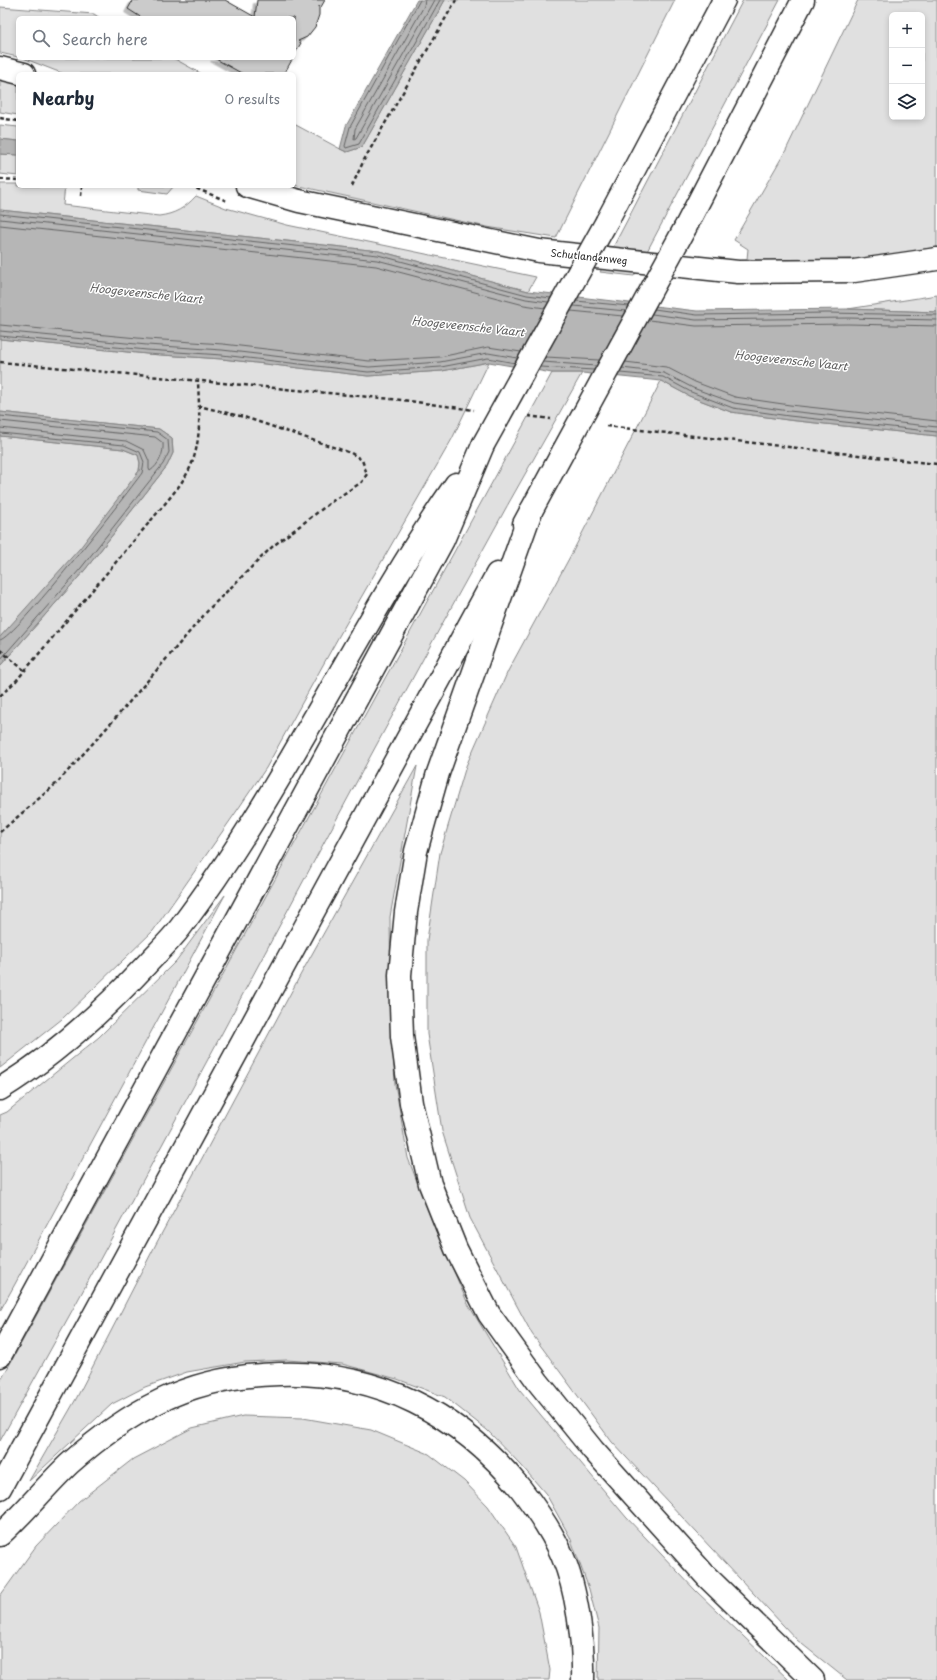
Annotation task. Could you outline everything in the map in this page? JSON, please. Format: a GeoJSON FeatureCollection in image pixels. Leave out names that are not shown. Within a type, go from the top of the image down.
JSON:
{"type":"FeatureCollection","features":[{"type":"Feature","properties":{"kind":"main road"},"geometry":{"type":"LineString","coordinates":[[0,1356],[443,540],[484,445],[607,221],[724,0]]}},
{"type":"Feature","properties":{"kind":"main road"},"geometry":{"type":"LineString","coordinates":[[0,1488],[685,228],[803,0]]}},
{"type":"Feature","properties":{"kind":"main road"},"geometry":{"type":"LineString","coordinates":[[0,68],[16,72]]}},
{"type":"Feature","properties":{"kind":"main road","name":"Schutlandenweg"},"geometry":{"type":"LineString","coordinates":[[254,188],[299,201],[539,251],[738,272],[854,271],[937,259]]}},
{"type":"Feature","properties":{"kind":"main road"},"geometry":{"type":"LineString","coordinates":[[0,1089],[27,1072],[111,1002],[179,929],[231,856],[287,767],[423,531],[484,445]]}},
{"type":"Feature","properties":{"kind":"main road"},"geometry":{"type":"LineString","coordinates":[[531,511],[438,773],[416,852],[406,912],[400,975],[402,1036],[411,1103],[428,1177],[456,1249],[489,1314],[538,1382],[593,1450],[706,1576],[813,1680]]}},
{"type":"Feature","properties":{"kind":"main road"},"geometry":{"type":"LineString","coordinates":[[0,1535],[22,1515],[69,1465],[112,1430],[160,1401],[214,1381],[260,1374],[310,1373],[365,1383],[424,1405],[472,1437],[507,1471],[540,1513],[563,1556],[576,1604],[583,1680]]}},
{"type":"Feature","properties":{"kind":"path"},"geometry":{"type":"LineString","coordinates":[[341,210],[364,160],[456,0]]}},
{"type":"Feature","properties":{"kind":"path"},"geometry":{"type":"LineString","coordinates":[[0,118],[16,121]]}},
{"type":"Feature","properties":{"kind":"path"},"geometry":{"type":"LineString","coordinates":[[0,179],[16,180]]}},
{"type":"Feature","properties":{"kind":"path"},"geometry":{"type":"LineString","coordinates":[[81,196],[82,188]]}},
{"type":"Feature","properties":{"kind":"path"},"geometry":{"type":"LineString","coordinates":[[0,362],[198,381],[199,406],[198,439],[192,464],[174,491],[16,681],[0,696]]}},
{"type":"Feature","properties":{"kind":"path"},"geometry":{"type":"LineString","coordinates":[[0,832],[58,783],[210,608],[273,546],[334,500],[362,482],[367,474],[362,460],[351,453],[244,417],[199,406]]}},
{"type":"Feature","properties":{"kind":"path"},"geometry":{"type":"LineString","coordinates":[[0,650],[24,670]]}},
{"type":"Feature","properties":{"kind":"shaded area"},"geometry":{"type":"Polygon","coordinates":[[[445,0],[675,0],[556,238],[487,227],[296,185],[296,125],[346,152],[362,147],[445,0]]]}},
{"type":"Feature","properties":{"kind":"shaded area"},"geometry":{"type":"Polygon","coordinates":[[[743,0],[780,0],[634,276],[600,272],[743,0]]]}},
{"type":"Feature","properties":{"kind":"shaded area"},"geometry":{"type":"Polygon","coordinates":[[[858,0],[937,0],[937,247],[829,262],[787,263],[747,259],[748,249],[734,240],[786,150],[858,0]]]}},
{"type":"Feature","properties":{"kind":"shaded area"},"geometry":{"type":"Polygon","coordinates":[[[0,7],[94,14],[97,16],[16,16],[16,57],[0,53],[0,7]]]}},
{"type":"Feature","properties":{"kind":"shaded area"},"geometry":{"type":"Polygon","coordinates":[[[28,60],[177,60],[198,72],[59,72],[28,60]]]}},
{"type":"Feature","properties":{"kind":"shaded area"},"geometry":{"type":"Polygon","coordinates":[[[0,79],[16,84],[16,115],[0,112],[0,79]]]}},
{"type":"Feature","properties":{"kind":"shaded area"},"geometry":{"type":"Polygon","coordinates":[[[0,125],[16,127],[16,141],[0,139],[0,125]]]}},
{"type":"Feature","properties":{"kind":"shaded area"},"geometry":{"type":"Polygon","coordinates":[[[0,154],[16,155],[16,176],[0,174],[0,154]]]}},
{"type":"Feature","properties":{"kind":"shaded area"},"geometry":{"type":"Polygon","coordinates":[[[0,184],[16,184],[16,188],[65,188],[63,205],[159,216],[170,214],[179,210],[196,196],[226,208],[287,225],[536,277],[528,291],[379,251],[0,210],[0,184]]]}},
{"type":"Feature","properties":{"kind":"shaded area"},"geometry":{"type":"Polygon","coordinates":[[[138,188],[172,188],[167,194],[138,190],[138,188]]]}},
{"type":"Feature","properties":{"kind":"shaded area"},"geometry":{"type":"Polygon","coordinates":[[[937,295],[937,312],[848,309],[937,295]]]}},
{"type":"Feature","properties":{"kind":"shaded area"},"geometry":{"type":"Polygon","coordinates":[[[0,339],[147,354],[222,359],[368,376],[442,371],[489,362],[452,439],[339,636],[266,768],[234,815],[153,931],[62,1019],[0,1068],[0,666],[84,571],[167,466],[173,453],[172,438],[159,429],[0,412],[0,339]]]}},
{"type":"Feature","properties":{"kind":"shaded area"},"geometry":{"type":"Polygon","coordinates":[[[552,373],[582,373],[507,505],[74,1308],[0,1441],[0,1382],[552,373]]]}},
{"type":"Feature","properties":{"kind":"shaded area"},"geometry":{"type":"Polygon","coordinates":[[[661,381],[689,396],[731,412],[788,420],[937,436],[937,1680],[847,1680],[797,1640],[612,1442],[532,1334],[470,1218],[442,1131],[427,1034],[427,940],[440,853],[466,766],[508,671],[572,553],[661,381]]]}},
{"type":"Feature","properties":{"kind":"shaded area"},"geometry":{"type":"Polygon","coordinates":[[[0,436],[123,449],[138,455],[140,463],[139,471],[84,549],[0,637],[0,436]]]}},
{"type":"Feature","properties":{"kind":"shaded area"},"geometry":{"type":"Polygon","coordinates":[[[417,766],[390,917],[391,1015],[395,1084],[408,1158],[433,1223],[468,1304],[520,1390],[626,1517],[696,1591],[789,1680],[598,1680],[599,1628],[589,1589],[570,1537],[546,1494],[521,1465],[487,1430],[445,1397],[397,1379],[342,1364],[287,1360],[245,1362],[187,1372],[145,1387],[112,1404],[29,1481],[76,1399],[156,1244],[302,972],[417,766]]]}},
{"type":"Feature","properties":{"kind":"shaded area"},"geometry":{"type":"Polygon","coordinates":[[[225,895],[0,1311],[0,1115],[7,1112],[99,1037],[176,961],[225,895]]]}},
{"type":"Feature","properties":{"kind":"shaded area"},"geometry":{"type":"Polygon","coordinates":[[[243,1416],[303,1418],[371,1430],[429,1454],[464,1481],[488,1506],[516,1547],[539,1612],[550,1670],[549,1680],[0,1680],[0,1596],[36,1546],[79,1501],[133,1459],[192,1428],[243,1416]]]}},
{"type":"Feature","properties":{"kind":"water"},"geometry":{"type":"Polygon","coordinates":[[[417,0],[445,0],[362,147],[347,152],[340,149],[346,126],[417,0]]]}},
{"type":"Feature","properties":{"kind":"water"},"geometry":{"type":"Polygon","coordinates":[[[0,139],[16,141],[16,155],[0,154],[0,139]]]}},
{"type":"Feature","properties":{"kind":"water","name":"Hoogeveensche Vaart"},"geometry":{"type":"Polygon","coordinates":[[[0,210],[379,251],[528,291],[697,311],[848,309],[937,312],[937,436],[788,420],[731,412],[689,396],[661,381],[582,373],[552,373],[489,362],[442,371],[368,376],[222,359],[147,354],[0,339],[0,210]]]}},
{"type":"Feature","properties":{"kind":"water"},"geometry":{"type":"Polygon","coordinates":[[[0,412],[159,429],[172,438],[173,453],[167,466],[84,571],[0,666],[0,637],[80,548],[139,471],[140,463],[138,455],[123,449],[0,436],[0,412]]]}},
{"type":"Feature","properties":{"kind":"building"},"geometry":{"type":"Polygon","coordinates":[[[133,0],[225,0],[253,16],[139,16],[128,9],[133,0]]]}},
{"type":"Feature","properties":{"kind":"building"},"geometry":{"type":"Polygon","coordinates":[[[257,0],[325,0],[321,7],[319,6],[319,15],[315,27],[307,37],[298,41],[301,43],[296,52],[296,16],[255,16],[257,0]]]}},
{"type":"Feature","properties":{"kind":"building"},"geometry":{"type":"Polygon","coordinates":[[[218,60],[292,60],[285,72],[239,72],[218,60]]]}}]}
